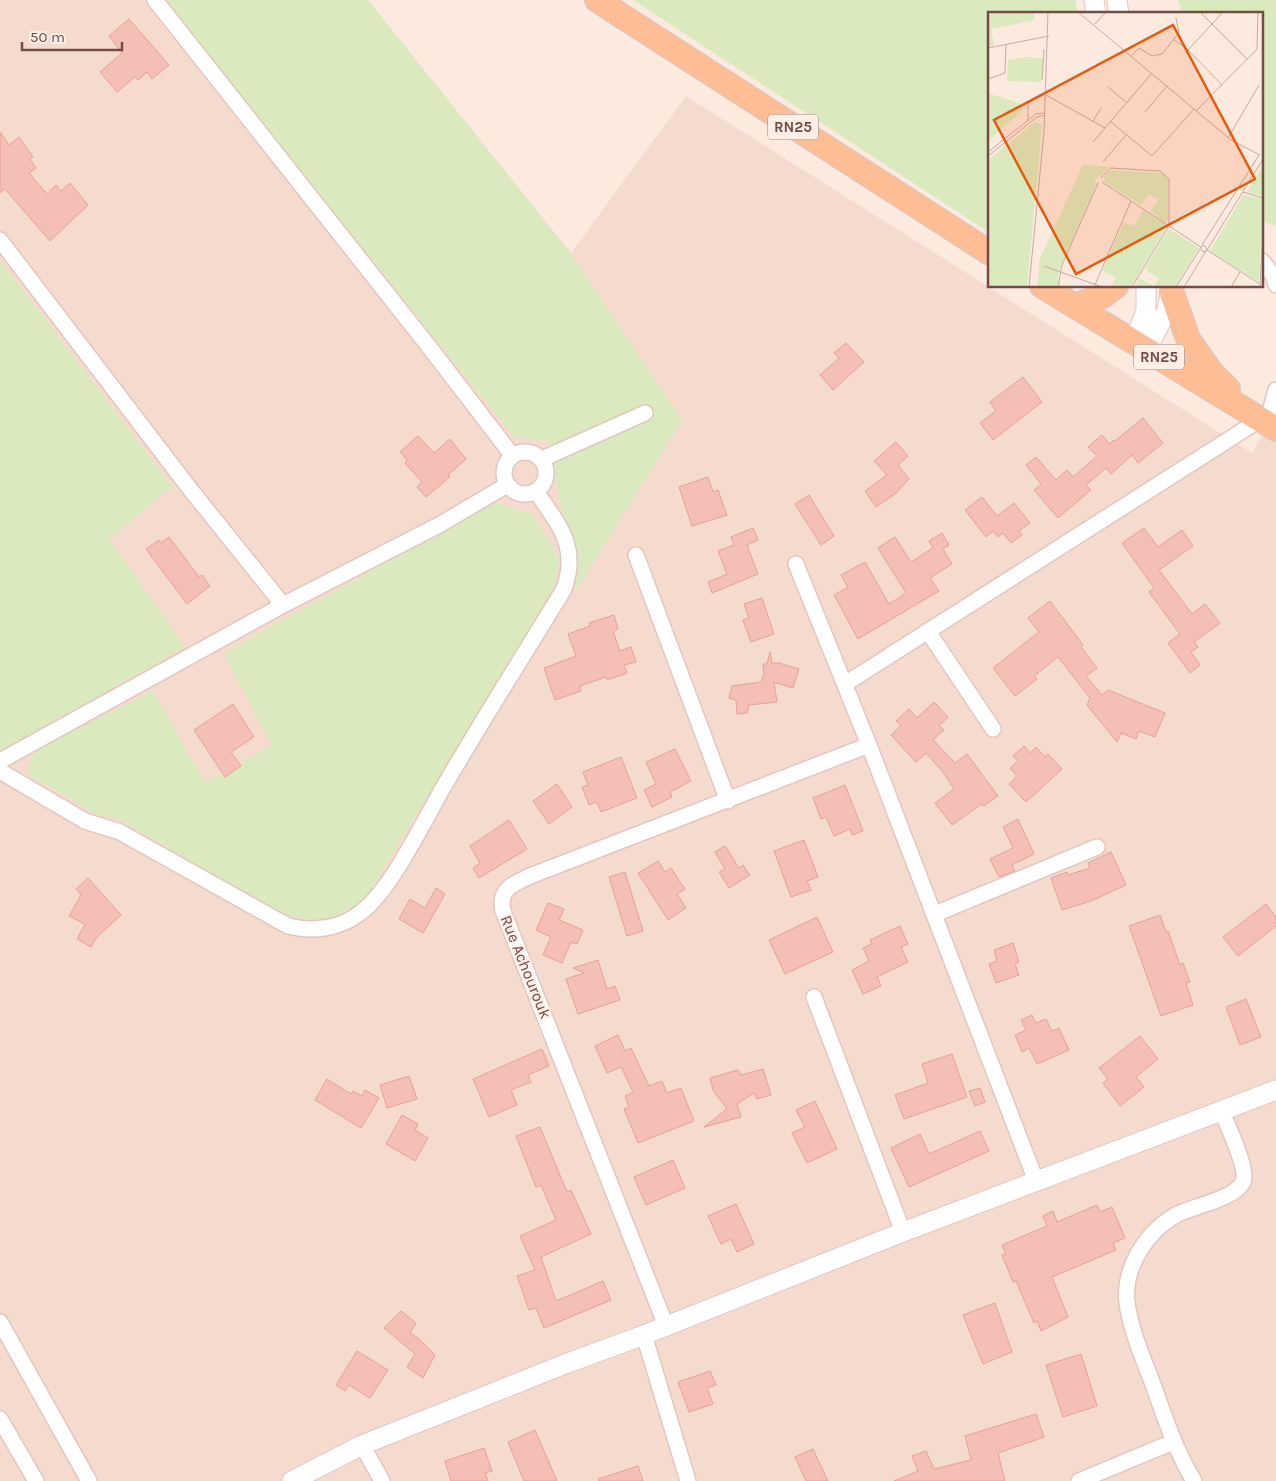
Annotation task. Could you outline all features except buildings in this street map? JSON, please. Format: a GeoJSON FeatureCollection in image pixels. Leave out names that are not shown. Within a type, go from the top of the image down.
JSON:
{"type":"FeatureCollection","features":[{"type":"Feature","properties":{"kind":"main road","name":"RN25"},"geometry":{"type":"LineString","coordinates":[[597,0],[988,253]]}},
{"type":"Feature","properties":{"kind":"main road","name":"RN25"},"geometry":{"type":"LineString","coordinates":[[1045,288],[1264,421]]}},
{"type":"Feature","properties":{"kind":"main road"},"geometry":{"type":"LineString","coordinates":[[1075,306],[1104,295],[1113,288]]}},
{"type":"Feature","properties":{"kind":"main road"},"geometry":{"type":"LineString","coordinates":[[1172,290],[1188,338],[1198,354],[1211,372],[1264,421]]}},
{"type":"Feature","properties":{"kind":"street"},"geometry":{"type":"LineString","coordinates":[[155,0],[430,348],[512,455]]}},
{"type":"Feature","properties":{"kind":"street"},"geometry":{"type":"LineString","coordinates":[[0,240],[190,489],[283,605]]}},
{"type":"Feature","properties":{"kind":"street"},"geometry":{"type":"LineString","coordinates":[[1264,264],[1273,275],[1276,285]]}},
{"type":"Feature","properties":{"kind":"street"},"geometry":{"type":"LineString","coordinates":[[1140,345],[1146,311],[1146,288]]}},
{"type":"Feature","properties":{"kind":"street"},"geometry":{"type":"LineString","coordinates":[[1140,345],[1161,324],[1172,290]]}},
{"type":"Feature","properties":{"kind":"street"},"geometry":{"type":"LineString","coordinates":[[845,684],[1264,421],[1276,390]]}},
{"type":"Feature","properties":{"kind":"street"},"geometry":{"type":"LineString","coordinates":[[542,459],[645,413]]}},
{"type":"Feature","properties":{"kind":"street"},"geometry":{"type":"LineString","coordinates":[[518,452],[530,452],[542,459],[546,472],[545,479],[536,491],[519,494],[507,484],[504,468],[512,455],[518,452]]}},
{"type":"Feature","properties":{"kind":"street"},"geometry":{"type":"LineString","coordinates":[[0,761],[283,605],[439,525],[507,484]]}},
{"type":"Feature","properties":{"kind":"street"},"geometry":{"type":"LineString","coordinates":[[0,771],[85,821],[120,832],[288,926],[311,930],[326,928],[350,920],[370,905],[391,876],[455,767],[564,590],[570,570],[570,550],[564,535],[536,491]]}},
{"type":"Feature","properties":{"kind":"street"},"geometry":{"type":"LineString","coordinates":[[636,556],[728,801]]}},
{"type":"Feature","properties":{"kind":"street"},"geometry":{"type":"LineString","coordinates":[[796,564],[935,914],[1036,1181]]}},
{"type":"Feature","properties":{"kind":"street"},"geometry":{"type":"LineString","coordinates":[[929,633],[992,728]]}},
{"type":"Feature","properties":{"kind":"street","name":"Rue Achourouk"},"geometry":{"type":"LineString","coordinates":[[666,1326],[503,911],[502,900],[507,888],[530,876],[869,745]]}},
{"type":"Feature","properties":{"kind":"street"},"geometry":{"type":"LineString","coordinates":[[935,914],[1097,847]]}},
{"type":"Feature","properties":{"kind":"street"},"geometry":{"type":"LineString","coordinates":[[814,997],[903,1232]]}},
{"type":"Feature","properties":{"kind":"street"},"geometry":{"type":"LineString","coordinates":[[292,1481],[362,1445],[565,1364],[644,1335],[903,1232],[1276,1090]]}},
{"type":"Feature","properties":{"kind":"street"},"geometry":{"type":"LineString","coordinates":[[1194,1481],[1174,1442],[1133,1327],[1127,1304],[1128,1284],[1140,1251],[1157,1229],[1177,1215],[1230,1193],[1243,1184],[1244,1169],[1222,1111]]}},
{"type":"Feature","properties":{"kind":"street"},"geometry":{"type":"LineString","coordinates":[[0,1322],[89,1481]]}},
{"type":"Feature","properties":{"kind":"street"},"geometry":{"type":"LineString","coordinates":[[644,1335],[688,1481]]}},
{"type":"Feature","properties":{"kind":"street"},"geometry":{"type":"LineString","coordinates":[[0,1419],[36,1481]]}},
{"type":"Feature","properties":{"kind":"street"},"geometry":{"type":"LineString","coordinates":[[1080,1481],[1174,1442]]}},
{"type":"Feature","properties":{"kind":"street"},"geometry":{"type":"LineString","coordinates":[[362,1445],[382,1481]]}},
{"type":"Feature","properties":{"kind":"shaded area"},"geometry":{"type":"Polygon","coordinates":[[[0,0],[368,0],[571,253],[686,96],[1252,453],[1276,411],[1276,1481],[0,1481],[0,0]]]}},
{"type":"Feature","properties":{"kind":"green space"},"geometry":{"type":"Polygon","coordinates":[[[164,0],[368,0],[571,254],[682,420],[576,590],[548,441],[513,436],[164,0]]]}},
{"type":"Feature","properties":{"kind":"green space"},"geometry":{"type":"Polygon","coordinates":[[[633,0],[1075,0],[1078,12],[988,12],[988,232],[633,0]]]}},
{"type":"Feature","properties":{"kind":"green space"},"geometry":{"type":"Polygon","coordinates":[[[1178,0],[1276,0],[1276,226],[1264,222],[1264,12],[1181,12],[1178,0]]]}},
{"type":"Feature","properties":{"kind":"green space"},"geometry":{"type":"Polygon","coordinates":[[[0,260],[172,486],[109,539],[185,647],[0,752],[0,260]]]}},
{"type":"Feature","properties":{"kind":"green space"},"geometry":{"type":"Polygon","coordinates":[[[495,502],[533,515],[559,558],[555,585],[361,906],[340,915],[321,919],[302,918],[280,912],[118,819],[97,815],[31,776],[27,766],[37,748],[153,691],[205,783],[272,745],[223,653],[495,502]]]}}]}
